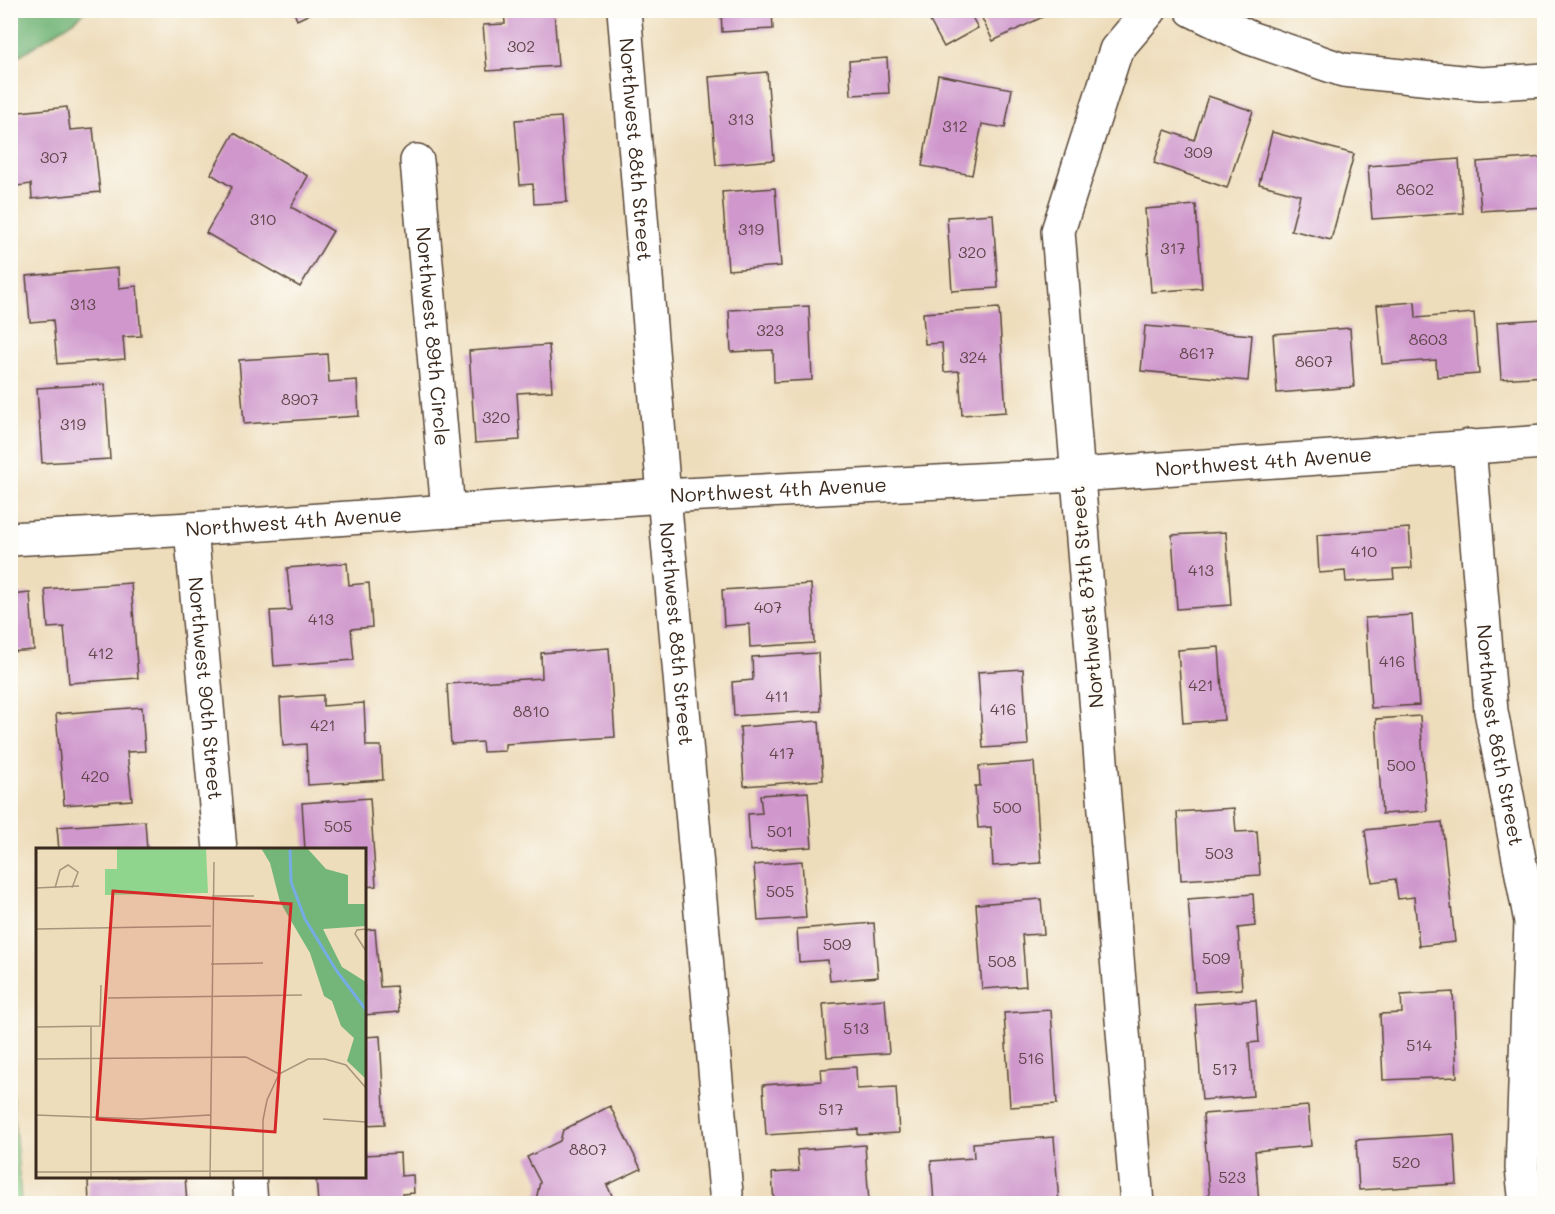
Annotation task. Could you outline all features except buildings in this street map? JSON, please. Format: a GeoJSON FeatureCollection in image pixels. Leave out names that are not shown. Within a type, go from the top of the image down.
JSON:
{"type":"FeatureCollection","features":[{"type":"Feature","properties":{"kind":"street","name":"Northwest 88th Street"},"geometry":{"type":"LineString","coordinates":[[624,10],[664,496],[723,1004],[726,1193]]}},
{"type":"Feature","properties":{"kind":"street","name":"Northwest 87th Street"},"geometry":{"type":"LineString","coordinates":[[1137,1203],[1058,231],[1116,50],[1150,10]]}},
{"type":"Feature","properties":{"kind":"street"},"geometry":{"type":"LineString","coordinates":[[1192,10],[1250,38],[1343,70],[1481,84],[1545,80]]}},
{"type":"Feature","properties":{"kind":"street","name":"Northwest 89th Circle"},"geometry":{"type":"LineString","coordinates":[[417,160],[448,511]]}},
{"type":"Feature","properties":{"kind":"street","name":"Northwest 4th Avenue"},"geometry":{"type":"LineString","coordinates":[[10,539],[191,529],[664,496],[1077,475],[1545,442]]}},
{"type":"Feature","properties":{"kind":"street","name":"Northwest 86th Street"},"geometry":{"type":"LineString","coordinates":[[1469,446],[1491,711],[1531,922],[1522,1168],[1526,1203]]}},
{"type":"Feature","properties":{"kind":"street","name":"Northwest 90th Street"},"geometry":{"type":"LineString","coordinates":[[191,529],[220,848]]}},
{"type":"Feature","properties":{"kind":"street"},"geometry":{"type":"LineString","coordinates":[[249,1178],[251,1203]]}},
{"type":"Feature","properties":{"kind":"green space"},"geometry":{"type":"Polygon","coordinates":[[[11,10],[86,10],[86,11],[11,61],[11,10]]]}},
{"type":"Feature","properties":{"kind":"green space"},"geometry":{"type":"Polygon","coordinates":[[[11,1080],[21,1203],[11,1203],[11,1080]]]}}]}
